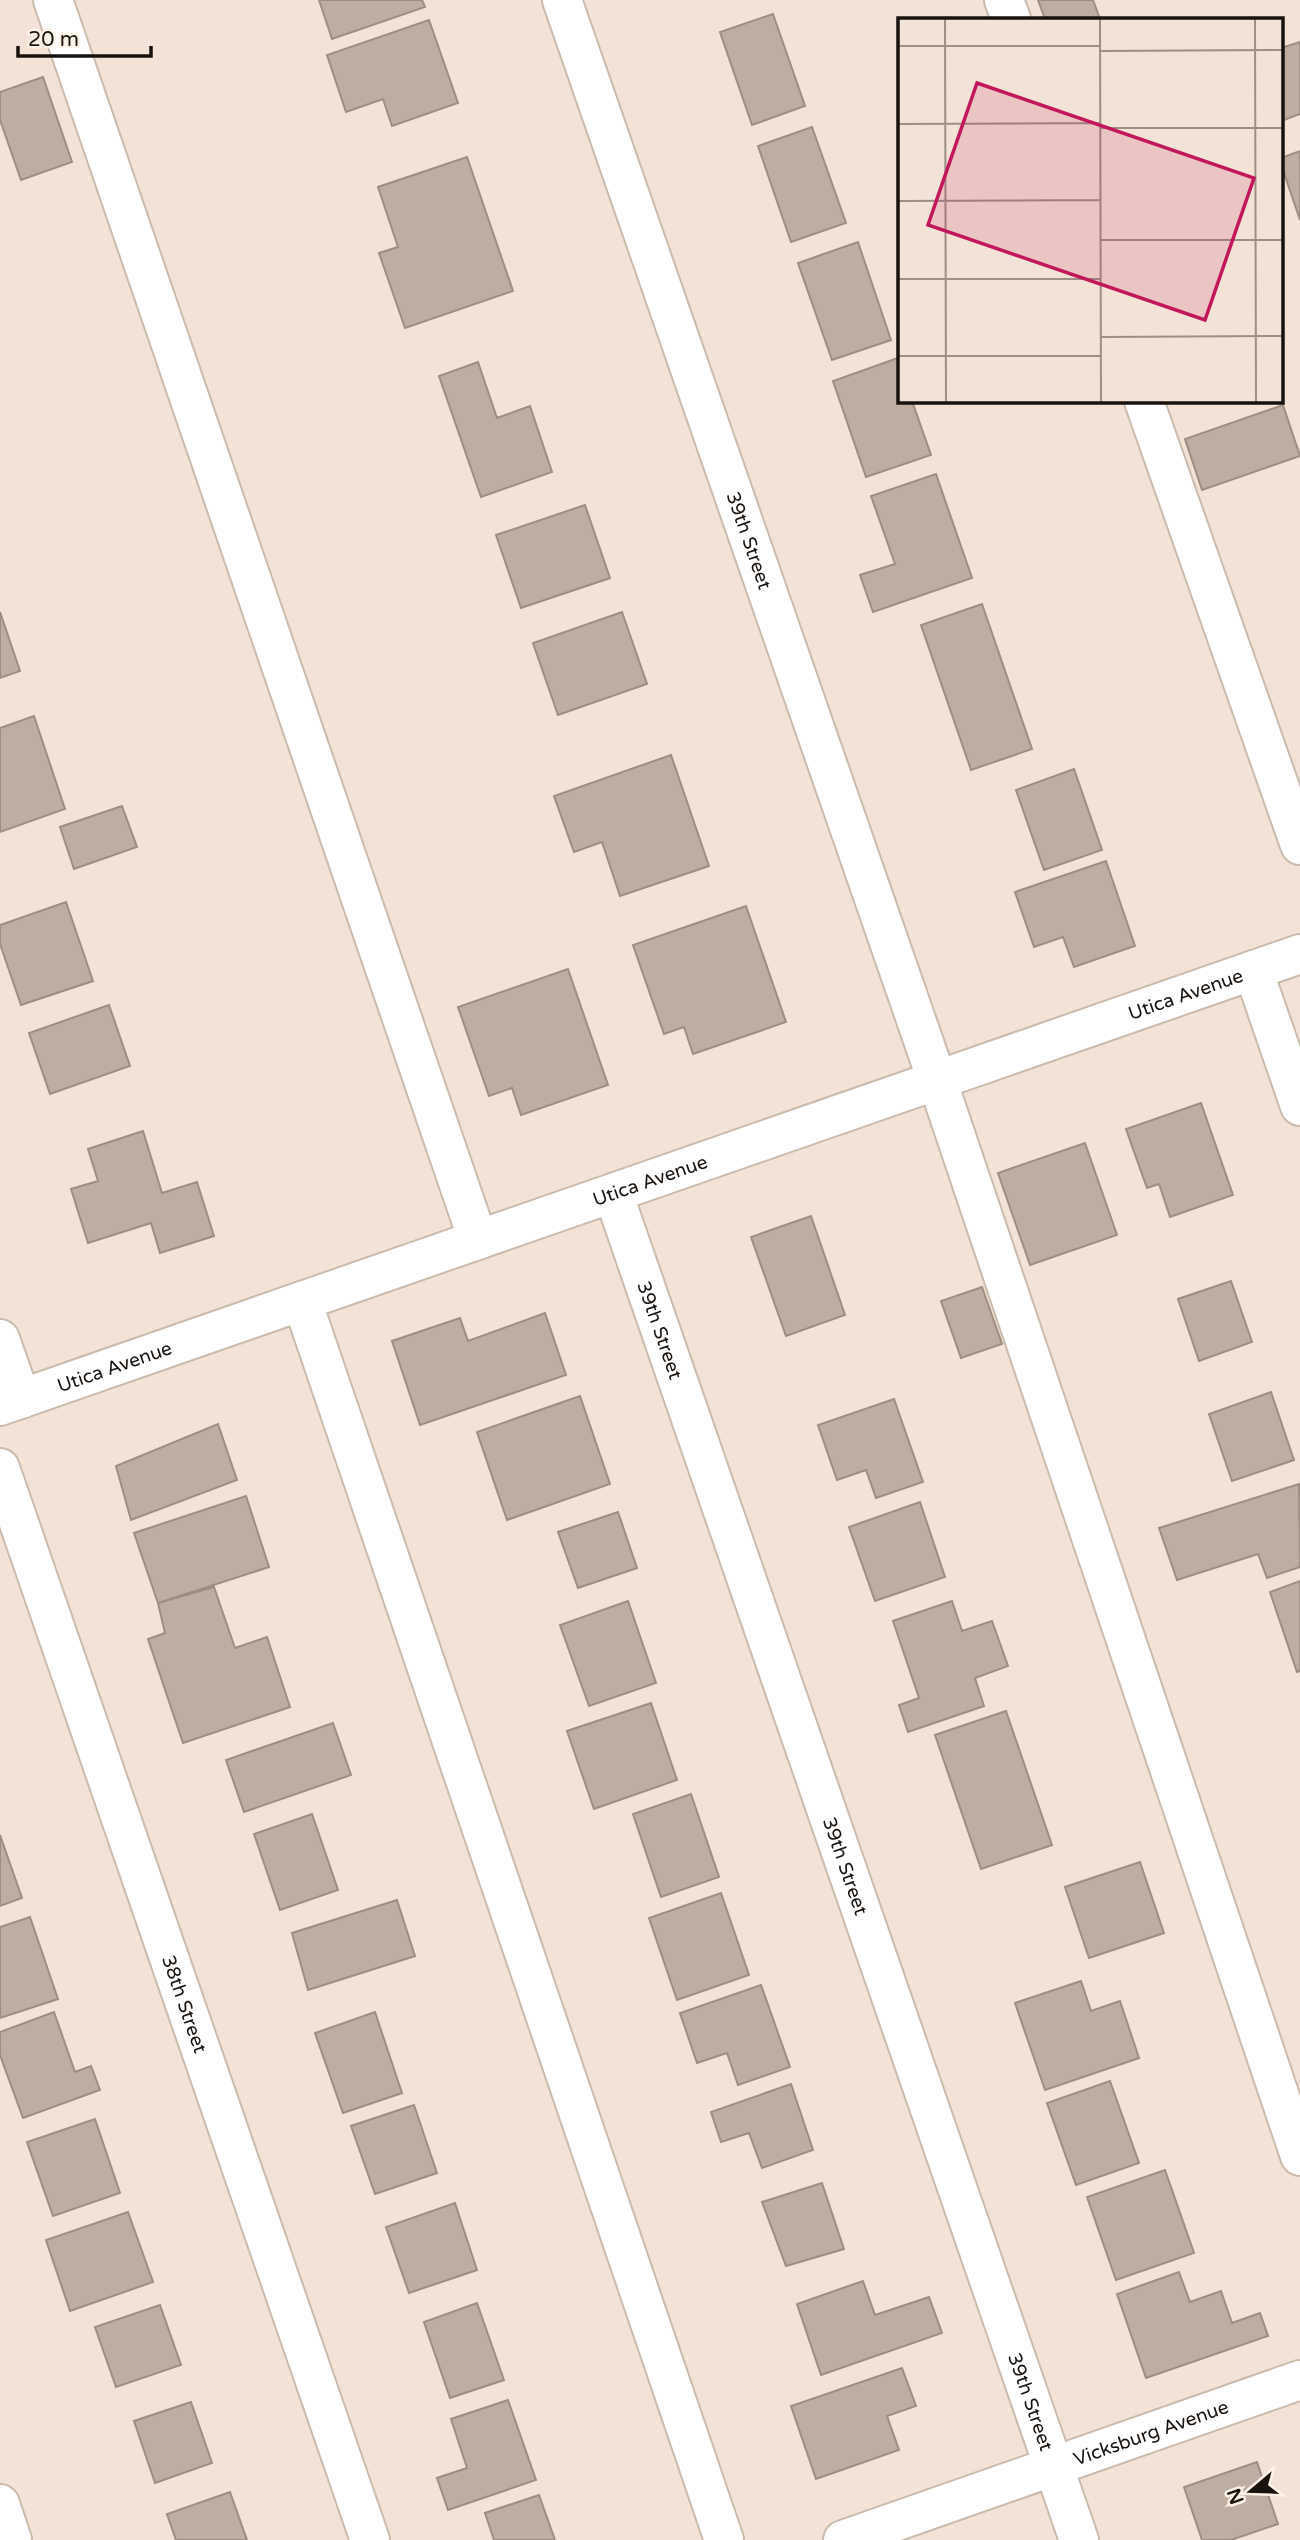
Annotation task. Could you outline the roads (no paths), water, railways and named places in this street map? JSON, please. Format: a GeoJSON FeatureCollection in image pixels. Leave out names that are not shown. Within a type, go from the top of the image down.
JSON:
{"type":"FeatureCollection","features":[{"type":"Feature","properties":{"kind":"street"},"geometry":{"type":"LineString","coordinates":[[53,0],[478,1240]]}},
{"type":"Feature","properties":{"kind":"street","name":"39th Street"},"geometry":{"type":"LineString","coordinates":[[562,0],[937,1080],[1300,2156]]}},
{"type":"Feature","properties":{"kind":"street"},"geometry":{"type":"LineString","coordinates":[[1004,0],[1011,18]]}},
{"type":"Feature","properties":{"kind":"street"},"geometry":{"type":"LineString","coordinates":[[1144,402],[1300,845]]}},
{"type":"Feature","properties":{"kind":"street","name":"Utica Avenue"},"geometry":{"type":"LineString","coordinates":[[10,1402],[1300,954]]}},
{"type":"Feature","properties":{"kind":"street"},"geometry":{"type":"LineString","coordinates":[[1253,970],[1300,1105]]}},
{"type":"Feature","properties":{"kind":"street","name":"39th Street"},"geometry":{"type":"LineString","coordinates":[[613,1193],[1079,2540]]}},
{"type":"Feature","properties":{"kind":"street"},"geometry":{"type":"LineString","coordinates":[[302,1301],[724,2540]]}},
{"type":"Feature","properties":{"kind":"street"},"geometry":{"type":"LineString","coordinates":[[0,1339],[10,1402]]}},
{"type":"Feature","properties":{"kind":"street","name":"38th Street"},"geometry":{"type":"LineString","coordinates":[[0,1468],[370,2540]]}},
{"type":"Feature","properties":{"kind":"street","name":"Vicksburg Avenue"},"geometry":{"type":"LineString","coordinates":[[843,2540],[1300,2380]]}},
{"type":"Feature","properties":{"kind":"street"},"geometry":{"type":"LineString","coordinates":[[0,2504],[12,2540]]}}]}
